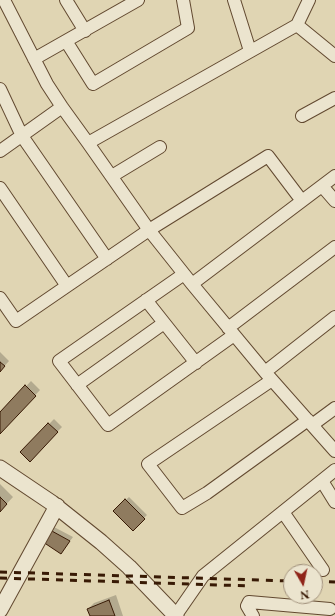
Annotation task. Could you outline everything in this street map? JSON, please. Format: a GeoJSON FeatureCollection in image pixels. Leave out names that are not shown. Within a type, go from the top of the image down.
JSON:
{"type":"FeatureCollection","features":[{"type":"Feature","properties":{"kind":"street"},"geometry":{"type":"LineString","coordinates":[[4,0],[47,84],[149,230],[231,331],[335,451]]}},
{"type":"Feature","properties":{"kind":"street"},"geometry":{"type":"LineString","coordinates":[[66,0],[85,30]]}},
{"type":"Feature","properties":{"kind":"street"},"geometry":{"type":"LineString","coordinates":[[34,59],[138,0]]}},
{"type":"Feature","properties":{"kind":"street"},"geometry":{"type":"LineString","coordinates":[[66,41],[93,84],[188,28],[184,0]]}},
{"type":"Feature","properties":{"kind":"street"},"geometry":{"type":"LineString","coordinates":[[234,0],[250,51]]}},
{"type":"Feature","properties":{"kind":"street"},"geometry":{"type":"LineString","coordinates":[[88,142],[297,25],[309,0]]}},
{"type":"Feature","properties":{"kind":"street"},"geometry":{"type":"LineString","coordinates":[[297,25],[335,55]]}},
{"type":"Feature","properties":{"kind":"street"},"geometry":{"type":"LineString","coordinates":[[0,88],[22,136],[107,259]]}},
{"type":"Feature","properties":{"kind":"street"},"geometry":{"type":"LineString","coordinates":[[302,116],[335,98]]}},
{"type":"Feature","properties":{"kind":"street"},"geometry":{"type":"LineString","coordinates":[[0,151],[62,107]]}},
{"type":"Feature","properties":{"kind":"street"},"geometry":{"type":"LineString","coordinates":[[112,176],[160,147]]}},
{"type":"Feature","properties":{"kind":"street"},"geometry":{"type":"LineString","coordinates":[[0,298],[16,321],[149,230],[268,156],[302,201]]}},
{"type":"Feature","properties":{"kind":"street"},"geometry":{"type":"LineString","coordinates":[[192,284],[335,176]]}},
{"type":"Feature","properties":{"kind":"street"},"geometry":{"type":"LineString","coordinates":[[322,186],[335,201]]}},
{"type":"Feature","properties":{"kind":"street"},"geometry":{"type":"LineString","coordinates":[[0,188],[67,286]]}},
{"type":"Feature","properties":{"kind":"street"},"geometry":{"type":"LineString","coordinates":[[184,274],[59,361],[108,425],[196,363],[231,331],[335,247]]}},
{"type":"Feature","properties":{"kind":"street"},"geometry":{"type":"LineString","coordinates":[[146,300],[196,363]]}},
{"type":"Feature","properties":{"kind":"street"},"geometry":{"type":"LineString","coordinates":[[335,318],[269,376],[148,464],[182,508],[208,493],[310,423],[335,408]]}},
{"type":"Feature","properties":{"kind":"street"},"geometry":{"type":"LineString","coordinates":[[77,385],[164,323]]}},
{"type":"Feature","properties":{"kind":"street"},"geometry":{"type":"LineString","coordinates":[[0,468],[57,506],[101,542],[123,562],[176,616],[203,576],[335,470]]}},
{"type":"Feature","properties":{"kind":"street"},"geometry":{"type":"LineString","coordinates":[[322,480],[335,502]]}},
{"type":"Feature","properties":{"kind":"street"},"geometry":{"type":"LineString","coordinates":[[0,610],[57,506]]}},
{"type":"Feature","properties":{"kind":"street"},"geometry":{"type":"LineString","coordinates":[[283,512],[319,564]]}},
{"type":"Feature","properties":{"kind":"street"},"geometry":{"type":"LineString","coordinates":[[254,616],[247,606],[249,602],[329,610]]}},
{"type":"Feature","properties":{"kind":"building"},"geometry":{"type":"Polygon","coordinates":[[[0,362],[5,366],[0,372],[0,362]]]}},
{"type":"Feature","properties":{"kind":"building"},"geometry":{"type":"Polygon","coordinates":[[[25,385],[36,396],[0,434],[0,412],[25,385]]]}},
{"type":"Feature","properties":{"kind":"building"},"geometry":{"type":"Polygon","coordinates":[[[48,423],[58,432],[30,462],[20,452],[48,423]]]}},
{"type":"Feature","properties":{"kind":"building"},"geometry":{"type":"Polygon","coordinates":[[[0,497],[7,504],[0,512],[0,497]]]}},
{"type":"Feature","properties":{"kind":"building"},"geometry":{"type":"Polygon","coordinates":[[[125,499],[145,519],[133,531],[113,511],[125,499]]]}},
{"type":"Feature","properties":{"kind":"building"},"geometry":{"type":"Polygon","coordinates":[[[50,530],[70,541],[61,554],[43,542],[50,530]]]}},
{"type":"Feature","properties":{"kind":"building"},"geometry":{"type":"Polygon","coordinates":[[[109,600],[115,616],[90,616],[87,609],[109,600]]]}},
{"type":"Feature","properties":{"kind":"railway"},"geometry":{"type":"LineString","coordinates":[[0,572],[283,581]]}},
{"type":"Feature","properties":{"kind":"railway"},"geometry":{"type":"LineString","coordinates":[[0,578],[251,586]]}},
{"type":"Feature","properties":{"kind":"railway"},"geometry":{"type":"LineString","coordinates":[[323,581],[335,582]]}}]}
